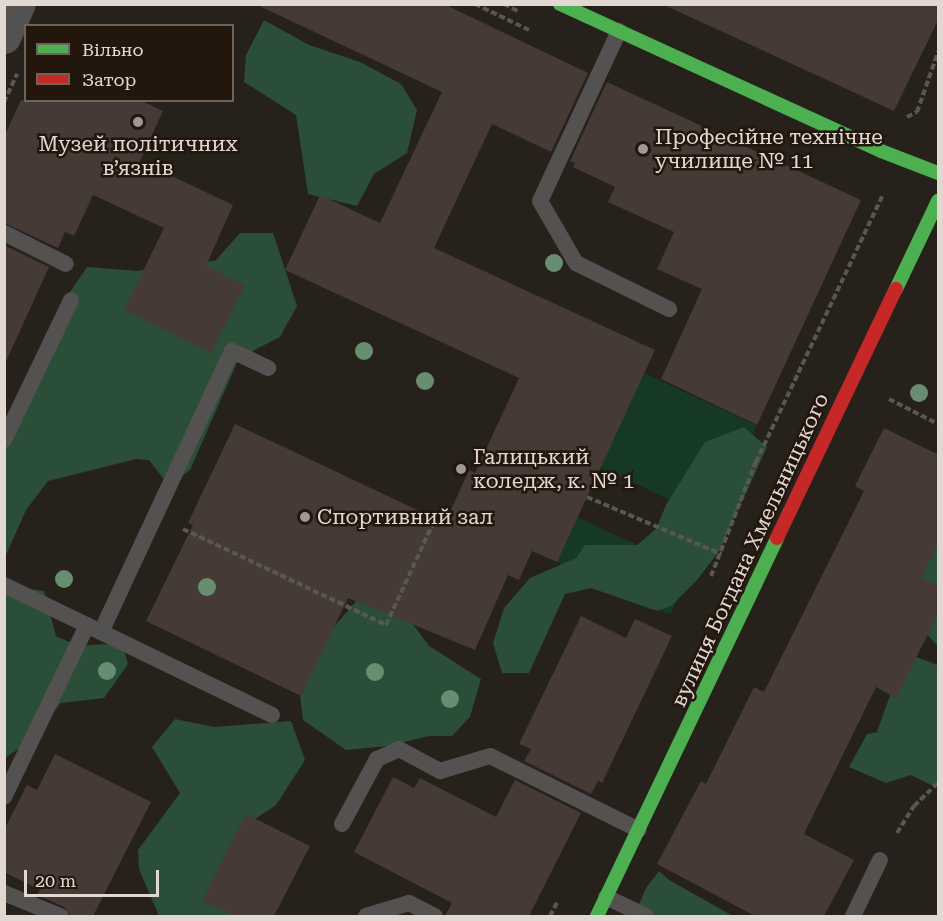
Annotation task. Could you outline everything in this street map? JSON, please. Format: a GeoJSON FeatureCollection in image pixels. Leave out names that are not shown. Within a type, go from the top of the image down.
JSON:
{"type":"FeatureCollection","features":[{"type":"Feature","properties":{"kind":"main road"},"geometry":{"type":"LineString","coordinates":[[560,4],[881,152],[939,173]]}},
{"type":"Feature","properties":{"kind":"main road","name":"вулиця Богдана Хмельницького"},"geometry":{"type":"LineString","coordinates":[[597,916],[939,201]]}},
{"type":"Feature","properties":{"kind":"street"},"geometry":{"type":"LineString","coordinates":[[4,37],[19,4]]}},
{"type":"Feature","properties":{"kind":"lane"},"geometry":{"type":"LineString","coordinates":[[619,31],[540,201],[576,263],[669,309]]}},
{"type":"Feature","properties":{"kind":"lane"},"geometry":{"type":"LineString","coordinates":[[4,233],[66,264]]}},
{"type":"Feature","properties":{"kind":"lane"},"geometry":{"type":"LineString","coordinates":[[4,440],[71,300]]}},
{"type":"Feature","properties":{"kind":"lane"},"geometry":{"type":"LineString","coordinates":[[4,797],[155,515],[232,351],[268,368]]}},
{"type":"Feature","properties":{"kind":"lane"},"geometry":{"type":"LineString","coordinates":[[4,585],[272,715]]}},
{"type":"Feature","properties":{"kind":"lane"},"geometry":{"type":"LineString","coordinates":[[342,824],[377,759],[399,749],[440,771],[490,756],[639,830]]}},
{"type":"Feature","properties":{"kind":"lane"},"geometry":{"type":"LineString","coordinates":[[853,916],[880,860]]}},
{"type":"Feature","properties":{"kind":"lane"},"geometry":{"type":"LineString","coordinates":[[4,894],[60,916]]}},
{"type":"Feature","properties":{"kind":"lane"},"geometry":{"type":"LineString","coordinates":[[606,897],[646,916]]}},
{"type":"Feature","properties":{"kind":"lane"},"geometry":{"type":"LineString","coordinates":[[366,916],[409,903],[435,916]]}},
{"type":"Feature","properties":{"kind":"path"},"geometry":{"type":"LineString","coordinates":[[475,4],[538,35]]}},
{"type":"Feature","properties":{"kind":"path"},"geometry":{"type":"LineString","coordinates":[[901,120],[916,112],[939,52]]}},
{"type":"Feature","properties":{"kind":"path"},"geometry":{"type":"LineString","coordinates":[[756,462],[886,190],[876,188]]}},
{"type":"Feature","properties":{"kind":"path"},"geometry":{"type":"LineString","coordinates":[[889,399],[939,424]]}},
{"type":"Feature","properties":{"kind":"path"},"geometry":{"type":"LineString","coordinates":[[587,496],[721,554]]}},
{"type":"Feature","properties":{"kind":"path"},"geometry":{"type":"LineString","coordinates":[[155,515],[386,626],[435,519]]}},
{"type":"Feature","properties":{"kind":"path"},"geometry":{"type":"LineString","coordinates":[[880,860],[914,806],[939,783]]}},
{"type":"Feature","properties":{"kind":"green space"},"geometry":{"type":"Polygon","coordinates":[[[264,20],[309,45],[360,62],[401,84],[417,110],[407,153],[374,174],[357,206],[308,194],[296,115],[244,82],[246,55],[264,20]]]}},
{"type":"Feature","properties":{"kind":"green space"},"geometry":{"type":"Polygon","coordinates":[[[240,233],[273,233],[297,306],[280,337],[239,358],[190,470],[169,486],[149,460],[136,459],[48,481],[26,510],[5,557],[5,432],[23,419],[68,295],[87,267],[138,271],[177,263],[215,261],[240,233]]]}},
{"type":"Feature","properties":{"kind":"green space"},"geometry":{"type":"Polygon","coordinates":[[[644,373],[756,425],[712,520],[600,467],[644,373]]]}},
{"type":"Feature","properties":{"kind":"green space"},"geometry":{"type":"Polygon","coordinates":[[[744,427],[767,447],[720,550],[697,580],[671,606],[657,611],[591,588],[565,594],[529,673],[502,673],[493,643],[504,608],[530,578],[576,558],[585,545],[637,545],[656,529],[666,505],[705,442],[744,427]]]}},
{"type":"Feature","properties":{"kind":"green space"},"geometry":{"type":"Polygon","coordinates":[[[577,517],[691,570],[670,615],[556,561],[577,517]]]}},
{"type":"Feature","properties":{"kind":"green space"},"geometry":{"type":"Polygon","coordinates":[[[932,528],[938,528],[938,646],[921,628],[918,589],[932,528]]]}},
{"type":"Feature","properties":{"kind":"green space"},"geometry":{"type":"Polygon","coordinates":[[[22,588],[44,591],[56,636],[78,646],[122,643],[128,664],[104,698],[61,703],[26,744],[5,758],[4,590],[22,588]]]}},
{"type":"Feature","properties":{"kind":"green space"},"geometry":{"type":"Polygon","coordinates":[[[391,595],[429,646],[481,679],[470,717],[452,736],[429,736],[388,746],[346,750],[303,720],[297,670],[357,600],[391,595]]]}},
{"type":"Feature","properties":{"kind":"green space"},"geometry":{"type":"Polygon","coordinates":[[[905,653],[938,665],[938,785],[935,787],[911,775],[886,783],[849,767],[867,734],[877,732],[905,653]]]}},
{"type":"Feature","properties":{"kind":"green space"},"geometry":{"type":"Polygon","coordinates":[[[175,719],[214,727],[291,721],[305,760],[276,805],[255,819],[260,916],[159,916],[139,869],[138,850],[180,793],[152,747],[175,719]]]}},
{"type":"Feature","properties":{"kind":"green space"},"geometry":{"type":"Polygon","coordinates":[[[659,871],[669,880],[733,916],[634,916],[646,888],[659,871]]]}},
{"type":"Feature","properties":{"kind":"building"},"geometry":{"type":"Polygon","coordinates":[[[255,4],[444,4],[588,73],[551,152],[492,124],[434,248],[655,350],[557,562],[532,551],[519,580],[508,575],[475,650],[348,598],[301,696],[146,621],[193,525],[188,523],[235,424],[445,523],[469,470],[475,473],[519,378],[285,270],[320,195],[380,223],[442,92],[255,4]]]}},
{"type":"Feature","properties":{"kind":"building"},"geometry":{"type":"Polygon","coordinates":[[[662,4],[939,4],[939,18],[894,111],[662,4]]]}},
{"type":"Feature","properties":{"kind":"building"},"geometry":{"type":"Polygon","coordinates":[[[607,82],[861,200],[757,425],[661,379],[702,289],[657,269],[674,232],[608,202],[615,187],[573,167],[575,163],[570,161],[607,82]]]}},
{"type":"Feature","properties":{"kind":"building"},"geometry":{"type":"Polygon","coordinates":[[[21,100],[24,102],[144,102],[163,111],[140,161],[233,205],[206,266],[245,285],[211,353],[124,310],[164,228],[93,195],[74,236],[65,232],[58,248],[4,223],[4,137],[21,100]]]}},
{"type":"Feature","properties":{"kind":"building"},"geometry":{"type":"Polygon","coordinates":[[[4,245],[49,267],[4,366],[4,245]]]}},
{"type":"Feature","properties":{"kind":"building"},"geometry":{"type":"Polygon","coordinates":[[[884,428],[939,455],[939,543],[921,578],[939,586],[939,612],[896,698],[876,687],[804,834],[854,860],[824,916],[755,916],[657,864],[701,781],[706,784],[754,687],[764,692],[864,491],[855,486],[884,428]]]}},
{"type":"Feature","properties":{"kind":"building"},"geometry":{"type":"Polygon","coordinates":[[[581,616],[626,638],[635,619],[672,636],[602,783],[598,781],[591,794],[524,761],[531,749],[519,744],[581,616]]]}},
{"type":"Feature","properties":{"kind":"building"},"geometry":{"type":"Polygon","coordinates":[[[55,754],[151,802],[93,916],[70,916],[64,907],[37,895],[40,890],[4,872],[4,830],[27,785],[37,790],[55,754]]]}},
{"type":"Feature","properties":{"kind":"building"},"geometry":{"type":"Polygon","coordinates":[[[393,777],[414,788],[420,778],[496,817],[515,780],[581,813],[529,916],[445,916],[452,903],[354,852],[393,777]]]}},
{"type":"Feature","properties":{"kind":"building"},"geometry":{"type":"Polygon","coordinates":[[[246,814],[310,846],[274,916],[235,916],[202,901],[246,814]]]}},
{"type":"Feature","properties":{"kind":"traffic: fast"},"geometry":{"type":"LineString","coordinates":[[560,4],[881,151],[938,173]]}},
{"type":"Feature","properties":{"kind":"traffic: fast"},"geometry":{"type":"LineString","coordinates":[[896,289],[938,201]]}},
{"type":"Feature","properties":{"kind":"traffic: fast"},"geometry":{"type":"LineString","coordinates":[[597,916],[777,538]]}},
{"type":"Feature","properties":{"kind":"traffic: jam"},"geometry":{"type":"LineString","coordinates":[[777,538],[896,289]]}},
{"type":"Feature","properties":{"kind":"place","name":"Музей політичних в’язнів"},"geometry":{"type":"Point","coordinates":[138,122]}},
{"type":"Feature","properties":{"kind":"place","name":"Професійне технічне училище № 11"},"geometry":{"type":"Point","coordinates":[643,149]}},
{"type":"Feature","properties":{"kind":"place","name":"Галицький коледж, к. № 1"},"geometry":{"type":"Point","coordinates":[461,469]}},
{"type":"Feature","properties":{"kind":"place","name":"Спортивний зал"},"geometry":{"type":"Point","coordinates":[305,517]}}]}
